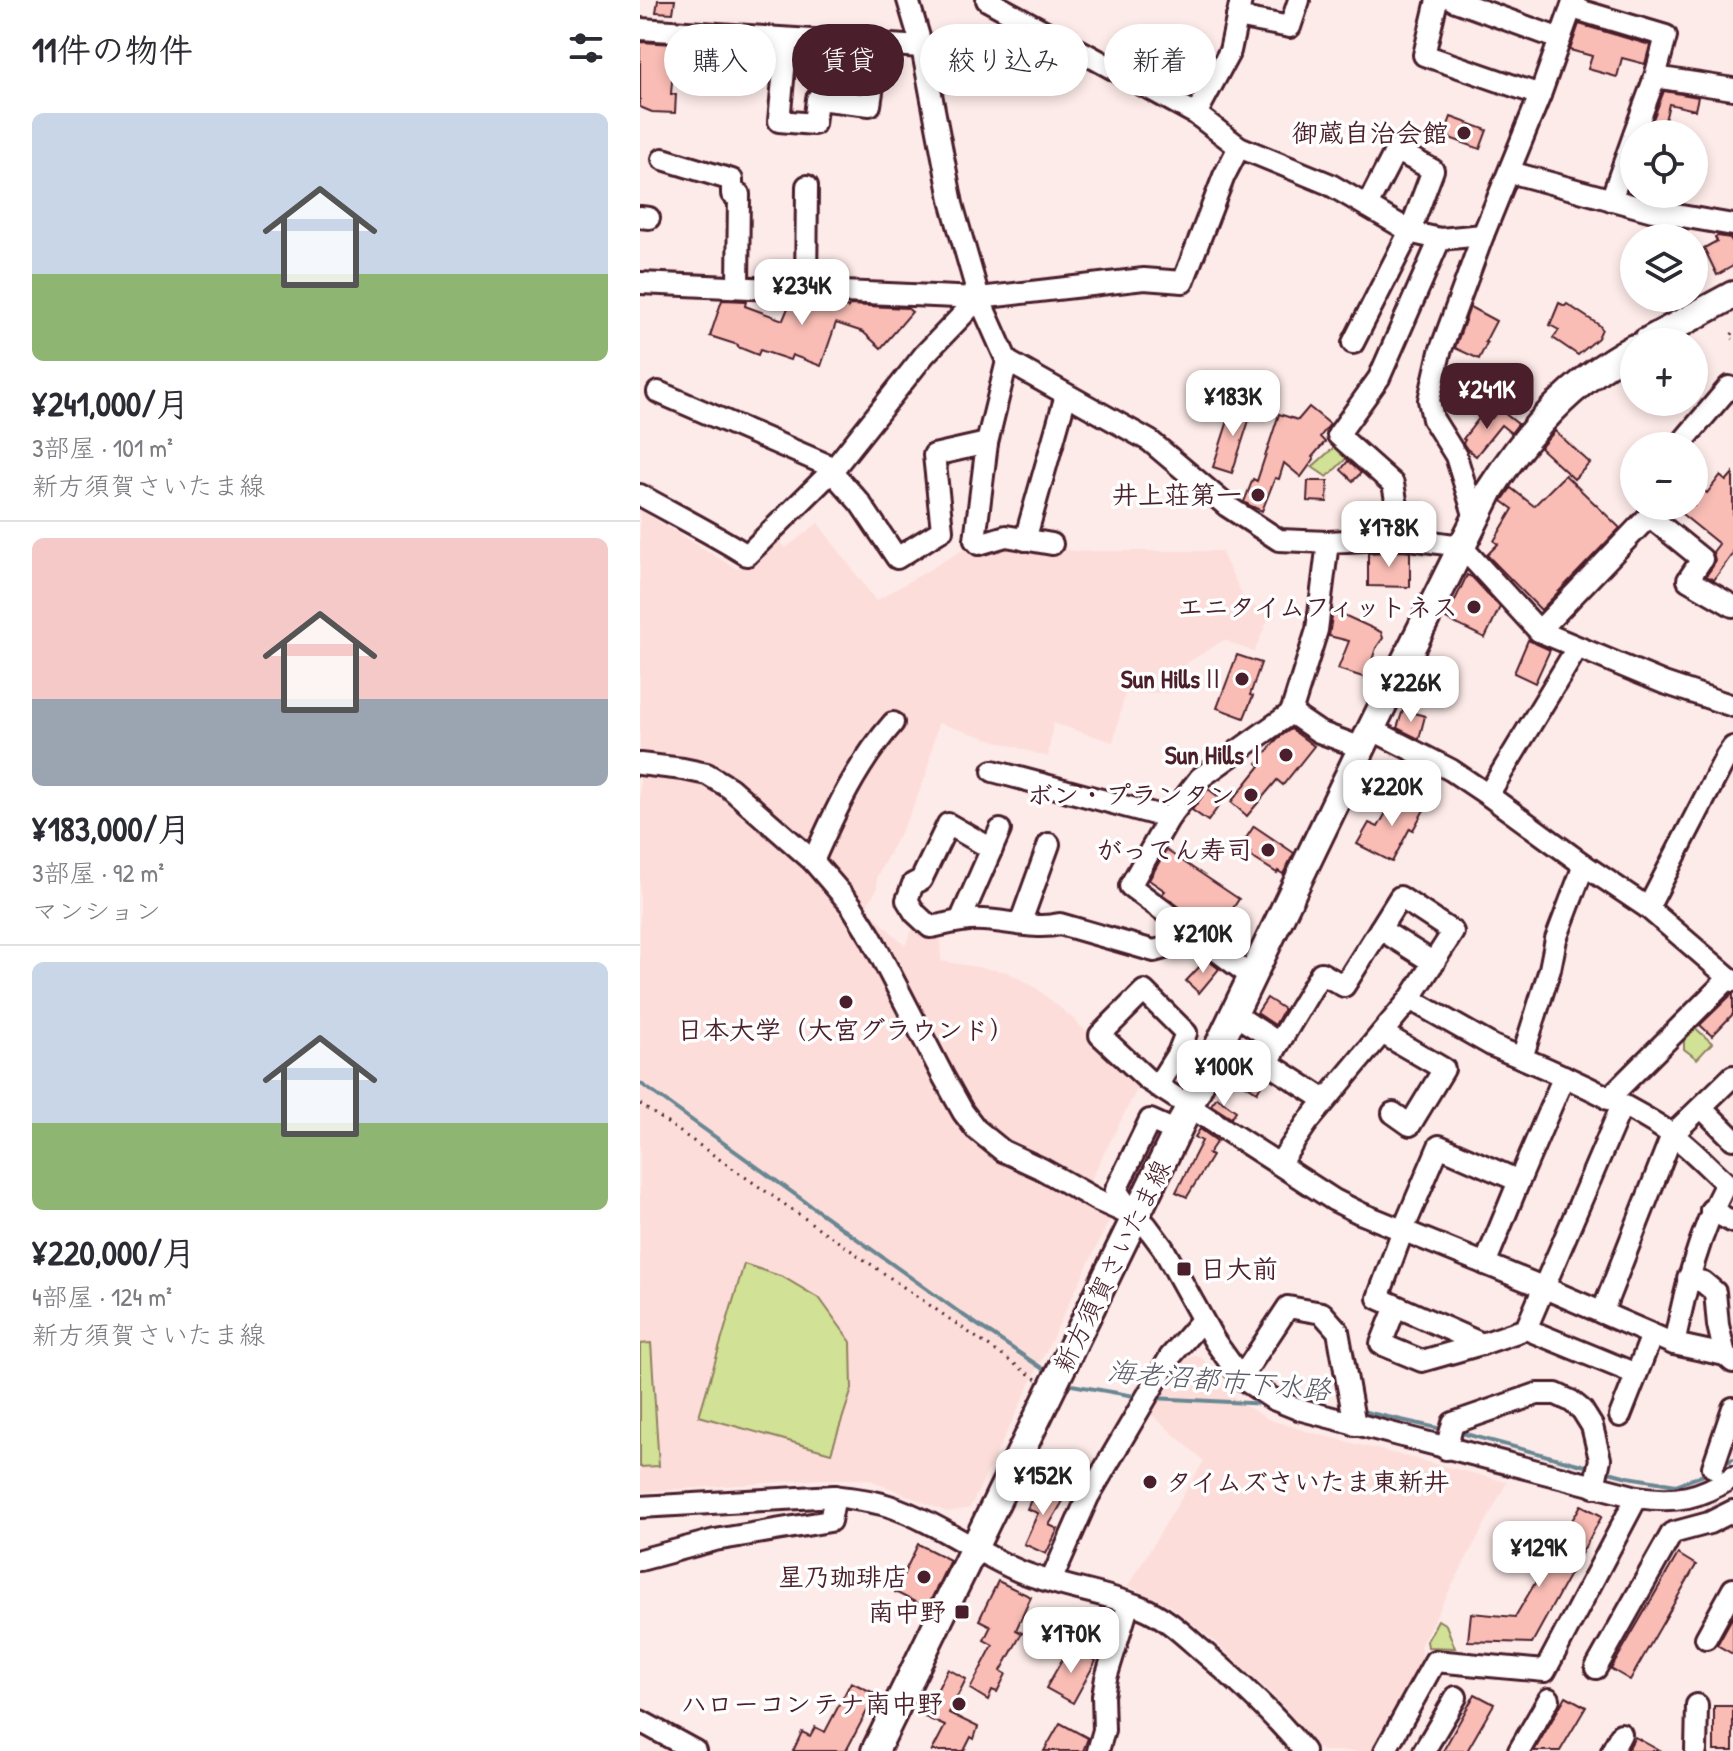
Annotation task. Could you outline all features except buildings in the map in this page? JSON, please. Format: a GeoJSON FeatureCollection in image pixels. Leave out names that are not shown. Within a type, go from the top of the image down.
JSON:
{"type":"FeatureCollection","features":[{"type":"Feature","properties":{"kind":"main road"},"geometry":{"type":"LineString","coordinates":[[1672,328],[1733,295]]}},
{"type":"Feature","properties":{"kind":"main road","name":"新方須賀さいたま線"},"geometry":{"type":"LineString","coordinates":[[875,1751],[1475,518],[1505,468],[1552,409],[1579,384],[1620,356]]}},
{"type":"Feature","properties":{"kind":"street"},"geometry":{"type":"LineString","coordinates":[[908,0],[920,40]]}},
{"type":"Feature","properties":{"kind":"street"},"geometry":{"type":"LineString","coordinates":[[987,0],[1196,114],[1239,147],[1329,184],[1410,231],[1440,239],[1483,235]]}},
{"type":"Feature","properties":{"kind":"street"},"geometry":{"type":"LineString","coordinates":[[1196,114],[1230,51],[1239,8],[1290,27],[1299,0]]}},
{"type":"Feature","properties":{"kind":"street"},"geometry":{"type":"LineString","coordinates":[[1437,0],[1424,55],[1540,95]]}},
{"type":"Feature","properties":{"kind":"street"},"geometry":{"type":"LineString","coordinates":[[1453,0],[1560,39]]}},
{"type":"Feature","properties":{"kind":"street"},"geometry":{"type":"LineString","coordinates":[[1475,518],[1456,456],[1433,419],[1429,400],[1440,352],[1573,4],[1666,36],[1639,120]]}},
{"type":"Feature","properties":{"kind":"street"},"geometry":{"type":"LineString","coordinates":[[640,29],[792,39]]}},
{"type":"Feature","properties":{"kind":"street"},"geometry":{"type":"LineString","coordinates":[[787,39],[779,121],[814,124],[817,99],[870,105],[871,96]]}},
{"type":"Feature","properties":{"kind":"street"},"geometry":{"type":"LineString","coordinates":[[1655,77],[1733,89]]}},
{"type":"Feature","properties":{"kind":"street"},"geometry":{"type":"LineString","coordinates":[[931,96],[952,204],[979,298],[1007,361],[1150,441],[1227,506],[1279,540],[1328,542],[1403,538],[1461,546],[1539,631],[1664,683],[1733,706]]}},
{"type":"Feature","properties":{"kind":"street"},"geometry":{"type":"LineString","coordinates":[[640,283],[979,298],[1144,279],[1183,282],[1224,176],[1239,147]]}},
{"type":"Feature","properties":{"kind":"street"},"geometry":{"type":"LineString","coordinates":[[1353,343],[1410,231],[1433,170],[1396,150],[1367,206]]}},
{"type":"Feature","properties":{"kind":"street"},"geometry":{"type":"LineString","coordinates":[[663,159],[732,180],[732,194],[739,194],[738,287]]}},
{"type":"Feature","properties":{"kind":"street"},"geometry":{"type":"LineString","coordinates":[[1510,172],[1653,211],[1733,225]]}},
{"type":"Feature","properties":{"kind":"street"},"geometry":{"type":"LineString","coordinates":[[1611,200],[1620,174]]}},
{"type":"Feature","properties":{"kind":"street"},"geometry":{"type":"LineString","coordinates":[[806,290],[807,186]]}},
{"type":"Feature","properties":{"kind":"street"},"geometry":{"type":"LineString","coordinates":[[1403,538],[1393,484],[1338,435],[1379,378],[1440,239]]}},
{"type":"Feature","properties":{"kind":"street"},"geometry":{"type":"LineString","coordinates":[[640,495],[747,555],[832,471],[925,354],[979,298]]}},
{"type":"Feature","properties":{"kind":"street"},"geometry":{"type":"LineString","coordinates":[[1007,361],[987,443],[975,540],[979,544],[1006,536],[1052,544]]}},
{"type":"Feature","properties":{"kind":"street"},"geometry":{"type":"LineString","coordinates":[[1691,432],[1729,387]]}},
{"type":"Feature","properties":{"kind":"street"},"geometry":{"type":"LineString","coordinates":[[658,392],[825,464],[860,503],[897,558],[942,530],[934,455],[987,443]]}},
{"type":"Feature","properties":{"kind":"street"},"geometry":{"type":"LineString","coordinates":[[1025,540],[1066,395]]}},
{"type":"Feature","properties":{"kind":"street"},"geometry":{"type":"LineString","coordinates":[[1539,631],[1637,520]]}},
{"type":"Feature","properties":{"kind":"street"},"geometry":{"type":"LineString","coordinates":[[1656,520],[1702,559],[1688,580],[1733,606]]}},
{"type":"Feature","properties":{"kind":"street"},"geometry":{"type":"LineString","coordinates":[[1252,977],[1130,886],[1169,818],[1200,778],[1291,713],[1317,630],[1328,542]]}},
{"type":"Feature","properties":{"kind":"street"},"geometry":{"type":"LineString","coordinates":[[1488,795],[1577,648]]}},
{"type":"Feature","properties":{"kind":"street"},"geometry":{"type":"LineString","coordinates":[[1291,713],[1319,732],[1366,738],[1451,770],[1648,908],[1731,980],[1615,1102],[1545,1288],[1526,1329]]}},
{"type":"Feature","properties":{"kind":"street"},"geometry":{"type":"LineString","coordinates":[[813,861],[833,814],[855,774],[893,723]]}},
{"type":"Feature","properties":{"kind":"street"},"geometry":{"type":"LineString","coordinates":[[1648,908],[1731,755]]}},
{"type":"Feature","properties":{"kind":"street"},"geometry":{"type":"LineString","coordinates":[[640,764],[707,774],[730,788],[813,861],[851,905],[871,937],[943,1076],[976,1129],[1003,1151],[1135,1217],[1155,1236],[1227,1360],[1241,1378],[1273,1399],[1355,1425],[1659,1501],[1695,1496],[1733,1477]]}},
{"type":"Feature","properties":{"kind":"street"},"geometry":{"type":"LineString","coordinates":[[993,771],[1169,818]]}},
{"type":"Feature","properties":{"kind":"street"},"geometry":{"type":"LineString","coordinates":[[992,849],[948,824],[921,880],[913,884],[907,900],[915,913],[930,927],[969,920],[1046,927],[1060,924],[1154,951],[1165,948],[1184,927]]}},
{"type":"Feature","properties":{"kind":"street"},"geometry":{"type":"LineString","coordinates":[[960,921],[1000,830]]}},
{"type":"Feature","properties":{"kind":"street"},"geometry":{"type":"LineString","coordinates":[[1020,924],[1049,844]]}},
{"type":"Feature","properties":{"kind":"street"},"geometry":{"type":"LineString","coordinates":[[1522,1058],[1550,969],[1556,939],[1584,865]]}},
{"type":"Feature","properties":{"kind":"street"},"geometry":{"type":"LineString","coordinates":[[1279,1164],[1325,1100],[1410,999],[1453,932],[1400,897],[1344,986],[1321,973],[1268,1063],[1325,1100]]}},
{"type":"Feature","properties":{"kind":"street"},"geometry":{"type":"LineString","coordinates":[[1380,929],[1434,963]]}},
{"type":"Feature","properties":{"kind":"street"},"geometry":{"type":"LineString","coordinates":[[1157,1086],[1178,1053],[1186,1033],[1144,991],[1100,1035],[1147,1079],[1157,1086],[1189,1107],[1334,1200],[1674,1344],[1729,1359]]}},
{"type":"Feature","properties":{"kind":"street"},"geometry":{"type":"LineString","coordinates":[[1410,999],[1493,1046],[1564,1076],[1672,1135],[1726,1183],[1711,1210],[1688,1278],[1674,1344]]}},
{"type":"Feature","properties":{"kind":"street"},"geometry":{"type":"LineString","coordinates":[[1234,1014],[1279,1043]]}},
{"type":"Feature","properties":{"kind":"street"},"geometry":{"type":"LineString","coordinates":[[1382,1033],[1444,1069],[1410,1125],[1393,1113]]}},
{"type":"Feature","properties":{"kind":"street"},"geometry":{"type":"LineString","coordinates":[[1485,1264],[1564,1076]]}},
{"type":"Feature","properties":{"kind":"street"},"geometry":{"type":"LineString","coordinates":[[1602,1313],[1672,1135],[1733,1076]]}},
{"type":"Feature","properties":{"kind":"street"},"geometry":{"type":"LineString","coordinates":[[1702,1108],[1733,1139]]}},
{"type":"Feature","properties":{"kind":"street"},"geometry":{"type":"LineString","coordinates":[[1482,1344],[1378,1298],[1439,1146],[1519,1181]]}},
{"type":"Feature","properties":{"kind":"street"},"geometry":{"type":"LineString","coordinates":[[1711,1210],[1733,1222]]}},
{"type":"Feature","properties":{"kind":"street"},"geometry":{"type":"LineString","coordinates":[[1688,1278],[1703,1282],[1715,1292],[1718,1325],[1729,1359]]}},
{"type":"Feature","properties":{"kind":"street"},"geometry":{"type":"LineString","coordinates":[[1396,1306],[1381,1344],[1422,1361],[1526,1329],[1636,1374]]}},
{"type":"Feature","properties":{"kind":"street"},"geometry":{"type":"LineString","coordinates":[[1241,1378],[1288,1307],[1322,1313],[1338,1331],[1355,1425]]}},
{"type":"Feature","properties":{"kind":"street"},"geometry":{"type":"LineString","coordinates":[[1051,1581],[1088,1497],[1170,1357],[1202,1320]]}},
{"type":"Feature","properties":{"kind":"street"},"geometry":{"type":"LineString","coordinates":[[1620,1416],[1652,1335]]}},
{"type":"Feature","properties":{"kind":"street"},"geometry":{"type":"LineString","coordinates":[[1446,1449],[1453,1423],[1537,1394],[1556,1394],[1582,1410],[1592,1426],[1600,1459],[1594,1487]]}},
{"type":"Feature","properties":{"kind":"street"},"geometry":{"type":"LineString","coordinates":[[1713,1467],[1733,1408]]}},
{"type":"Feature","properties":{"kind":"street"},"geometry":{"type":"LineString","coordinates":[[640,1560],[715,1540],[830,1521],[835,1496]]}},
{"type":"Feature","properties":{"kind":"street"},"geometry":{"type":"LineString","coordinates":[[640,1507],[835,1496],[864,1500],[910,1514],[1021,1571],[1129,1603],[1158,1616],[1181,1632],[1262,1703],[1304,1751]]}},
{"type":"Feature","properties":{"kind":"street"},"geometry":{"type":"LineString","coordinates":[[1385,1751],[1435,1661],[1545,1671],[1637,1497]]}},
{"type":"Feature","properties":{"kind":"street"},"geometry":{"type":"LineString","coordinates":[[1596,1668],[1672,1533],[1709,1523],[1733,1511]]}},
{"type":"Feature","properties":{"kind":"street"},"geometry":{"type":"LineString","coordinates":[[1706,1638],[1733,1589]]}},
{"type":"Feature","properties":{"kind":"street"},"geometry":{"type":"LineString","coordinates":[[1098,1751],[1104,1730],[1106,1678],[1129,1603]]}},
{"type":"Feature","properties":{"kind":"street"},"geometry":{"type":"LineString","coordinates":[[1424,1751],[1456,1697]]}},
{"type":"Feature","properties":{"kind":"street"},"geometry":{"type":"LineString","coordinates":[[1519,1751],[1549,1699]]}},
{"type":"Feature","properties":{"kind":"street"},"geometry":{"type":"LineString","coordinates":[[1696,1751],[1697,1705]]}},
{"type":"Feature","properties":{"kind":"street"},"geometry":{"type":"LineString","coordinates":[[640,1721],[695,1751]]}},
{"type":"Feature","properties":{"kind":"path"},"geometry":{"type":"LineString","coordinates":[[1733,333],[1730,337],[1733,339]]}},
{"type":"Feature","properties":{"kind":"path"},"geometry":{"type":"LineString","coordinates":[[640,1105],[1039,1381]]}},
{"type":"Feature","properties":{"kind":"shaded area","name":"日本大学（大宮グラウンド）"},"geometry":{"type":"Polygon","coordinates":[[[640,510],[737,569],[774,537],[786,548],[818,523],[876,601],[966,548],[1005,541],[1075,551],[1221,551],[1245,601],[1270,615],[1254,652],[1224,640],[1187,663],[1177,692],[1125,694],[1113,742],[1053,723],[1048,757],[938,723],[926,775],[910,814],[877,876],[877,889],[866,907],[905,946],[912,930],[940,930],[941,961],[1007,972],[1035,987],[1140,1083],[1089,1183],[1120,1198],[970,1508],[947,1512],[868,1479],[821,1479],[640,1492],[640,510]]]}},
{"type":"Feature","properties":{"kind":"shaded area"},"geometry":{"type":"Polygon","coordinates":[[[1195,1356],[1202,1358],[1238,1401],[1268,1419],[1507,1482],[1420,1646],[1423,1660],[1373,1751],[1322,1751],[1277,1699],[1213,1640],[1169,1605],[1128,1586],[1204,1461],[1150,1413],[1182,1362],[1195,1356]]]}},
{"type":"Feature","properties":{"kind":"green space"},"geometry":{"type":"Polygon","coordinates":[[[1341,441],[1353,452],[1327,477],[1312,467],[1341,441]]]}},
{"type":"Feature","properties":{"kind":"green space"},"geometry":{"type":"Polygon","coordinates":[[[1691,1024],[1712,1043],[1697,1059],[1684,1049],[1684,1031],[1691,1024]]]}},
{"type":"Feature","properties":{"kind":"green space"},"geometry":{"type":"Polygon","coordinates":[[[744,1264],[783,1277],[820,1299],[851,1342],[852,1389],[831,1453],[699,1416],[744,1264]]]}},
{"type":"Feature","properties":{"kind":"green space"},"geometry":{"type":"Polygon","coordinates":[[[651,1343],[659,1466],[640,1467],[640,1344],[651,1343]]]}},
{"type":"Feature","properties":{"kind":"green space"},"geometry":{"type":"Polygon","coordinates":[[[1438,1620],[1446,1625],[1455,1648],[1428,1647],[1427,1641],[1438,1620]]]}},
{"type":"Feature","properties":{"kind":"waterway","name":"海老沼都市下水路"},"geometry":{"type":"LineString","coordinates":[[640,1083],[963,1315],[1049,1373]]}},
{"type":"Feature","properties":{"kind":"waterway","name":"海老沼都市下水路"},"geometry":{"type":"LineString","coordinates":[[1066,1384],[1140,1397]]}},
{"type":"Feature","properties":{"kind":"waterway","name":"海老沼都市下水路"},"geometry":{"type":"LineString","coordinates":[[1153,1398],[1268,1404]]}},
{"type":"Feature","properties":{"kind":"waterway","name":"海老沼都市下水路"},"geometry":{"type":"LineString","coordinates":[[1361,1411],[1446,1430]]}},
{"type":"Feature","properties":{"kind":"waterway","name":"海老沼都市下水路"},"geometry":{"type":"LineString","coordinates":[[1458,1432],[1593,1468]]}},
{"type":"Feature","properties":{"kind":"waterway","name":"海老沼都市下水路"},"geometry":{"type":"LineString","coordinates":[[1720,1466],[1733,1459]]}},
{"type":"Feature","properties":{"kind":"waterway","name":"海老沼都市下水路"},"geometry":{"type":"LineString","coordinates":[[1605,1471],[1676,1485],[1709,1473]]}},
{"type":"Feature","properties":{"kind":"place","name":"御蔵自治会館"},"geometry":{"type":"Point","coordinates":[1464,133]}},
{"type":"Feature","properties":{"kind":"place","name":"井上荘第一"},"geometry":{"type":"Point","coordinates":[1258,495]}},
{"type":"Feature","properties":{"kind":"place","name":"エニタイムフィットネス"},"geometry":{"type":"Point","coordinates":[1474,607]}},
{"type":"Feature","properties":{"kind":"place","name":"Sun HillsⅡ"},"geometry":{"type":"Point","coordinates":[1242,679]}},
{"type":"Feature","properties":{"kind":"place","name":"Sun HillsⅠ"},"geometry":{"type":"Point","coordinates":[1286,755]}},
{"type":"Feature","properties":{"kind":"place","name":"ボン・プランタン"},"geometry":{"type":"Point","coordinates":[1251,795]}},
{"type":"Feature","properties":{"kind":"place","name":"がってん寿司"},"geometry":{"type":"Point","coordinates":[1268,850]}},
{"type":"Feature","properties":{"kind":"place","name":"日本大学（大宮グラウンド）"},"geometry":{"type":"Point","coordinates":[846,1002]}},
{"type":"Feature","properties":{"kind":"place","name":"日大前"},"geometry":{"type":"Point","coordinates":[1184,1269]}},
{"type":"Feature","properties":{"kind":"place","name":"タイムズさいたま東新井"},"geometry":{"type":"Point","coordinates":[1150,1482]}},
{"type":"Feature","properties":{"kind":"place","name":"星乃珈琲店"},"geometry":{"type":"Point","coordinates":[924,1577]}},
{"type":"Feature","properties":{"kind":"place","name":"南中野"},"geometry":{"type":"Point","coordinates":[962,1612]}},
{"type":"Feature","properties":{"kind":"place","name":"ハローコンテナ南中野"},"geometry":{"type":"Point","coordinates":[959,1704]}}]}
